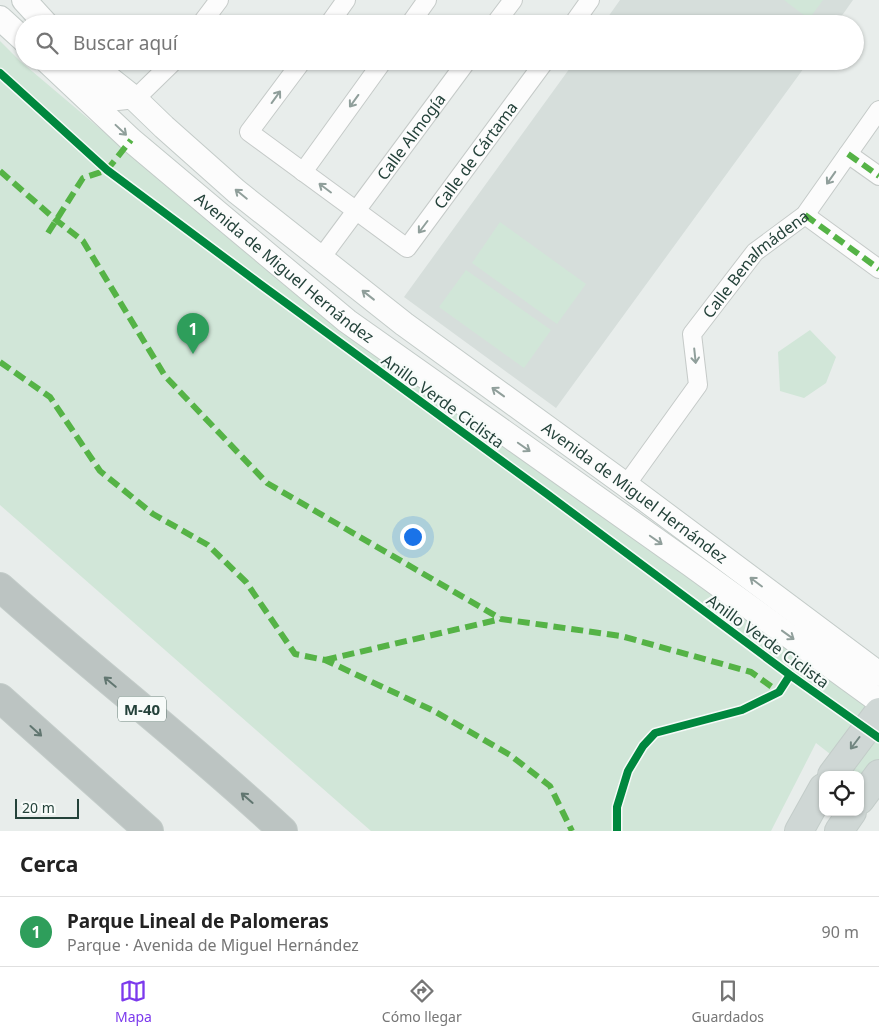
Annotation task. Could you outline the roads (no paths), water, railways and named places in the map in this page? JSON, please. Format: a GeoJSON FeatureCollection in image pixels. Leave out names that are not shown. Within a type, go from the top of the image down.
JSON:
{"type":"FeatureCollection","features":[{"type":"Feature","properties":{"kind":"highway","name":"M-40"},"geometry":{"type":"LineString","coordinates":[[0,587],[49,631],[250,800],[283,831]]}},
{"type":"Feature","properties":{"kind":"highway"},"geometry":{"type":"LineString","coordinates":[[0,698],[149,831]]}},
{"type":"Feature","properties":{"kind":"main road"},"geometry":{"type":"LineString","coordinates":[[835,771],[879,712]]}},
{"type":"Feature","properties":{"kind":"main road"},"geometry":{"type":"LineString","coordinates":[[864,795],[879,774]]}},
{"type":"Feature","properties":{"kind":"main road"},"geometry":{"type":"LineString","coordinates":[[802,824],[819,795]]}},
{"type":"Feature","properties":{"kind":"main road"},"geometry":{"type":"LineString","coordinates":[[838,831],[849,816]]}},
{"type":"Feature","properties":{"kind":"street"},"geometry":{"type":"LineString","coordinates":[[24,0],[38,15]]}},
{"type":"Feature","properties":{"kind":"street"},"geometry":{"type":"LineString","coordinates":[[208,15],[219,0]]}},
{"type":"Feature","properties":{"kind":"street"},"geometry":{"type":"LineString","coordinates":[[335,15],[346,0]]}},
{"type":"Feature","properties":{"kind":"street"},"geometry":{"type":"LineString","coordinates":[[416,15],[427,0]]}},
{"type":"Feature","properties":{"kind":"street"},"geometry":{"type":"LineString","coordinates":[[502,15],[513,0]]}},
{"type":"Feature","properties":{"kind":"street"},"geometry":{"type":"LineString","coordinates":[[579,15],[590,0]]}},
{"type":"Feature","properties":{"kind":"street"},"geometry":{"type":"LineString","coordinates":[[0,18],[15,32]]}},
{"type":"Feature","properties":{"kind":"street","name":"Avenida de Miguel Hernández"},"geometry":{"type":"LineString","coordinates":[[57,70],[142,149],[347,321],[690,564],[879,701]]}},
{"type":"Feature","properties":{"kind":"street"},"geometry":{"type":"LineString","coordinates":[[74,70],[109,102],[135,99],[165,70]]}},
{"type":"Feature","properties":{"kind":"street","name":"Avenida de Miguel Hernández"},"geometry":{"type":"LineString","coordinates":[[98,70],[135,99],[164,128],[236,191],[404,324],[626,485],[879,674]]}},
{"type":"Feature","properties":{"kind":"street"},"geometry":{"type":"LineString","coordinates":[[295,70],[249,132],[356,211]]}},
{"type":"Feature","properties":{"kind":"street"},"geometry":{"type":"LineString","coordinates":[[302,172],[376,70]]}},
{"type":"Feature","properties":{"kind":"street","name":"Calle Almogía"},"geometry":{"type":"LineString","coordinates":[[321,258],[460,70]]}},
{"type":"Feature","properties":{"kind":"street","name":"Calle de Cártama"},"geometry":{"type":"LineString","coordinates":[[356,211],[406,248],[538,70]]}},
{"type":"Feature","properties":{"kind":"street","name":"Calle Benalmádena"},"geometry":{"type":"LineString","coordinates":[[626,485],[698,385],[692,334],[755,252],[805,215],[879,110]]}},
{"type":"Feature","properties":{"kind":"street"},"geometry":{"type":"LineString","coordinates":[[848,154],[879,176]]}},
{"type":"Feature","properties":{"kind":"street"},"geometry":{"type":"LineString","coordinates":[[805,215],[879,269]]}},
{"type":"Feature","properties":{"kind":"place","name":"Parque Lineal de Palomeras"},"geometry":{"type":"Point","coordinates":[193,354]}}]}
